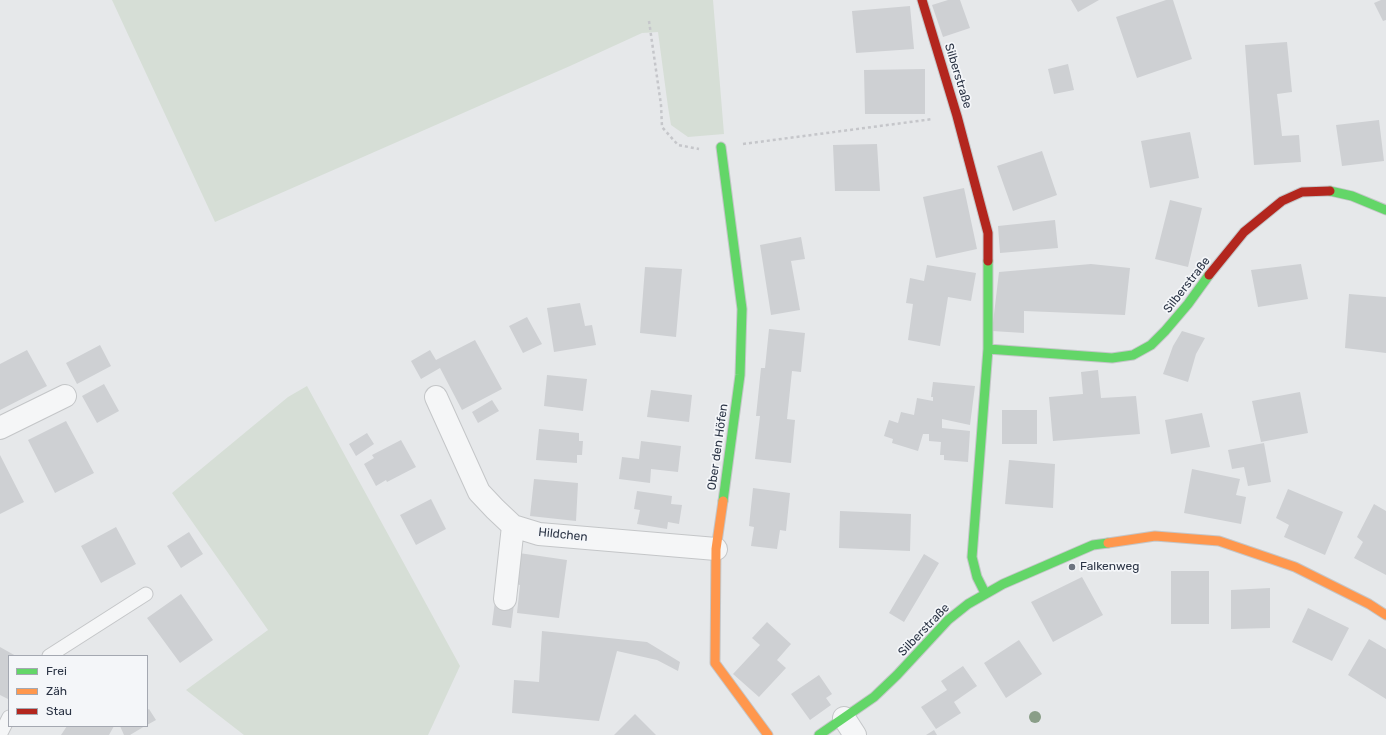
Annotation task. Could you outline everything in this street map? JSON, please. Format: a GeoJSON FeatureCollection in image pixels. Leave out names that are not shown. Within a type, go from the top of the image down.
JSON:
{"type":"FeatureCollection","features":[{"type":"Feature","properties":{"kind":"street","name":"Silberstraße"},"geometry":{"type":"LineString","coordinates":[[819,735],[849,727],[874,697],[897,675],[948,620],[985,593],[977,577],[972,557],[988,349],[988,233],[957,116],[922,0]]}},
{"type":"Feature","properties":{"kind":"street","name":"Ober den Höfen"},"geometry":{"type":"LineString","coordinates":[[721,147],[742,309],[740,376],[716,549],[715,663],[768,735]]}},
{"type":"Feature","properties":{"kind":"street","name":"Silberstraße"},"geometry":{"type":"LineString","coordinates":[[988,349],[1112,358],[1132,355],[1151,345],[1165,331],[1244,232],[1282,201],[1302,192],[1328,191],[1352,196],[1386,210]]}},
{"type":"Feature","properties":{"kind":"street"},"geometry":{"type":"LineString","coordinates":[[0,428],[65,396]]}},
{"type":"Feature","properties":{"kind":"street","name":"Hildchen"},"geometry":{"type":"LineString","coordinates":[[436,397],[479,492],[494,510],[513,526],[539,534],[716,549]]}},
{"type":"Feature","properties":{"kind":"street"},"geometry":{"type":"LineString","coordinates":[[505,599],[513,526]]}},
{"type":"Feature","properties":{"kind":"street"},"geometry":{"type":"LineString","coordinates":[[985,593],[1002,584],[1093,545],[1155,536],[1219,541],[1234,546],[1295,567],[1369,604],[1386,615]]}},
{"type":"Feature","properties":{"kind":"lane"},"geometry":{"type":"LineString","coordinates":[[51,655],[146,594]]}},
{"type":"Feature","properties":{"kind":"lane"},"geometry":{"type":"LineString","coordinates":[[0,735],[8,719]]}},
{"type":"Feature","properties":{"kind":"path"},"geometry":{"type":"LineString","coordinates":[[649,21],[661,105],[662,127],[678,145],[700,149],[721,147],[957,116]]}},
{"type":"Feature","properties":{"kind":"shaded area"},"geometry":{"type":"Polygon","coordinates":[[[112,0],[713,0],[724,134],[688,137],[671,125],[658,32],[642,33],[215,222],[112,0]]]}},
{"type":"Feature","properties":{"kind":"shaded area"},"geometry":{"type":"Polygon","coordinates":[[[307,386],[460,666],[428,735],[244,735],[186,690],[268,630],[172,493],[288,397],[307,386]]]}},
{"type":"Feature","properties":{"kind":"building"},"geometry":{"type":"Polygon","coordinates":[[[948,0],[960,0],[970,28],[943,37],[932,5],[948,0]]]}},
{"type":"Feature","properties":{"kind":"building"},"geometry":{"type":"Polygon","coordinates":[[[1071,0],[1099,0],[1078,12],[1071,0]]]}},
{"type":"Feature","properties":{"kind":"building"},"geometry":{"type":"Polygon","coordinates":[[[1166,0],[1173,0],[1192,59],[1137,78],[1116,17],[1166,0]]]}},
{"type":"Feature","properties":{"kind":"building"},"geometry":{"type":"Polygon","coordinates":[[[1381,0],[1386,0],[1386,20],[1383,21],[1374,3],[1381,0]]]}},
{"type":"Feature","properties":{"kind":"building"},"geometry":{"type":"Polygon","coordinates":[[[910,6],[914,49],[856,53],[852,11],[910,6]]]}},
{"type":"Feature","properties":{"kind":"building"},"geometry":{"type":"Polygon","coordinates":[[[1287,42],[1292,92],[1277,94],[1282,136],[1299,135],[1301,162],[1254,165],[1245,45],[1287,42]]]}},
{"type":"Feature","properties":{"kind":"building"},"geometry":{"type":"Polygon","coordinates":[[[1068,64],[1074,90],[1054,94],[1048,69],[1068,64]]]}},
{"type":"Feature","properties":{"kind":"building"},"geometry":{"type":"Polygon","coordinates":[[[925,69],[925,114],[865,114],[864,70],[925,69]]]}},
{"type":"Feature","properties":{"kind":"building"},"geometry":{"type":"Polygon","coordinates":[[[1379,120],[1384,161],[1342,166],[1336,125],[1379,120]]]}},
{"type":"Feature","properties":{"kind":"building"},"geometry":{"type":"Polygon","coordinates":[[[1190,132],[1199,178],[1150,188],[1141,141],[1190,132]]]}},
{"type":"Feature","properties":{"kind":"building"},"geometry":{"type":"Polygon","coordinates":[[[877,144],[880,191],[835,191],[833,145],[877,144]]]}},
{"type":"Feature","properties":{"kind":"building"},"geometry":{"type":"Polygon","coordinates":[[[1042,151],[1057,195],[1013,211],[997,166],[1042,151]]]}},
{"type":"Feature","properties":{"kind":"building"},"geometry":{"type":"Polygon","coordinates":[[[964,188],[977,249],[936,258],[923,197],[964,188]]]}},
{"type":"Feature","properties":{"kind":"building"},"geometry":{"type":"Polygon","coordinates":[[[1170,200],[1202,208],[1188,267],[1155,259],[1170,200]]]}},
{"type":"Feature","properties":{"kind":"building"},"geometry":{"type":"Polygon","coordinates":[[[1055,220],[1058,248],[1000,253],[998,226],[1055,220]]]}},
{"type":"Feature","properties":{"kind":"building"},"geometry":{"type":"Polygon","coordinates":[[[801,237],[805,259],[791,261],[800,310],[771,315],[760,245],[801,237]]]}},
{"type":"Feature","properties":{"kind":"building"},"geometry":{"type":"Polygon","coordinates":[[[1091,264],[1130,268],[1125,315],[1024,311],[1024,333],[992,331],[999,272],[1091,264]]]}},
{"type":"Feature","properties":{"kind":"building"},"geometry":{"type":"Polygon","coordinates":[[[1301,264],[1308,299],[1258,307],[1251,270],[1301,264]]]}},
{"type":"Feature","properties":{"kind":"building"},"geometry":{"type":"Polygon","coordinates":[[[927,265],[976,273],[971,301],[948,297],[940,346],[908,340],[913,304],[906,303],[910,278],[924,281],[927,265]]]}},
{"type":"Feature","properties":{"kind":"building"},"geometry":{"type":"Polygon","coordinates":[[[645,267],[682,269],[676,337],[640,333],[645,267]]]}},
{"type":"Feature","properties":{"kind":"building"},"geometry":{"type":"Polygon","coordinates":[[[1349,294],[1386,297],[1386,353],[1345,348],[1349,294]]]}},
{"type":"Feature","properties":{"kind":"building"},"geometry":{"type":"Polygon","coordinates":[[[580,303],[585,326],[592,325],[596,345],[554,352],[547,308],[580,303]]]}},
{"type":"Feature","properties":{"kind":"building"},"geometry":{"type":"Polygon","coordinates":[[[527,317],[542,344],[523,353],[509,326],[527,317]]]}},
{"type":"Feature","properties":{"kind":"building"},"geometry":{"type":"Polygon","coordinates":[[[769,329],[805,333],[801,372],[792,371],[787,419],[795,420],[791,463],[755,459],[760,416],[756,416],[761,368],[765,368],[769,329]]]}},
{"type":"Feature","properties":{"kind":"building"},"geometry":{"type":"Polygon","coordinates":[[[1182,331],[1205,338],[1196,354],[1188,382],[1163,374],[1173,346],[1182,331]]]}},
{"type":"Feature","properties":{"kind":"building"},"geometry":{"type":"Polygon","coordinates":[[[475,340],[502,389],[462,410],[440,368],[421,379],[411,361],[430,350],[436,360],[475,340]]]}},
{"type":"Feature","properties":{"kind":"building"},"geometry":{"type":"Polygon","coordinates":[[[100,345],[111,366],[77,384],[66,363],[100,345]]]}},
{"type":"Feature","properties":{"kind":"building"},"geometry":{"type":"Polygon","coordinates":[[[27,350],[47,386],[0,410],[0,364],[27,350]]]}},
{"type":"Feature","properties":{"kind":"building"},"geometry":{"type":"Polygon","coordinates":[[[1098,370],[1101,398],[1136,396],[1140,434],[1053,441],[1049,397],[1083,394],[1081,372],[1098,370]]]}},
{"type":"Feature","properties":{"kind":"building"},"geometry":{"type":"Polygon","coordinates":[[[547,375],[587,379],[583,411],[544,406],[547,375]]]}},
{"type":"Feature","properties":{"kind":"building"},"geometry":{"type":"Polygon","coordinates":[[[933,382],[975,386],[970,425],[942,419],[942,428],[970,431],[968,462],[944,460],[944,455],[940,455],[941,442],[929,441],[929,434],[923,434],[918,451],[892,443],[893,439],[884,436],[889,420],[898,423],[901,412],[914,415],[917,398],[933,401],[933,397],[931,397],[933,382]]]}},
{"type":"Feature","properties":{"kind":"building"},"geometry":{"type":"Polygon","coordinates":[[[104,384],[119,411],[97,423],[82,396],[104,384]]]}},
{"type":"Feature","properties":{"kind":"building"},"geometry":{"type":"Polygon","coordinates":[[[651,390],[692,395],[689,422],[647,417],[651,390]]]}},
{"type":"Feature","properties":{"kind":"building"},"geometry":{"type":"Polygon","coordinates":[[[1300,392],[1308,433],[1261,442],[1252,401],[1300,392]]]}},
{"type":"Feature","properties":{"kind":"building"},"geometry":{"type":"Polygon","coordinates":[[[492,400],[499,411],[478,423],[472,412],[492,400]]]}},
{"type":"Feature","properties":{"kind":"building"},"geometry":{"type":"Polygon","coordinates":[[[1002,410],[1037,410],[1037,444],[1002,444],[1002,410]]]}},
{"type":"Feature","properties":{"kind":"building"},"geometry":{"type":"Polygon","coordinates":[[[1202,413],[1210,447],[1171,454],[1165,420],[1202,413]]]}},
{"type":"Feature","properties":{"kind":"building"},"geometry":{"type":"Polygon","coordinates":[[[66,421],[94,473],[55,493],[28,440],[66,421]]]}},
{"type":"Feature","properties":{"kind":"building"},"geometry":{"type":"Polygon","coordinates":[[[539,429],[579,433],[579,441],[583,441],[582,455],[577,455],[577,463],[536,460],[539,429]]]}},
{"type":"Feature","properties":{"kind":"building"},"geometry":{"type":"Polygon","coordinates":[[[367,433],[374,444],[356,456],[349,444],[367,433]]]}},
{"type":"Feature","properties":{"kind":"building"},"geometry":{"type":"Polygon","coordinates":[[[401,440],[416,467],[376,486],[364,464],[374,458],[372,455],[401,440]]]}},
{"type":"Feature","properties":{"kind":"building"},"geometry":{"type":"Polygon","coordinates":[[[641,441],[681,446],[678,472],[651,469],[650,483],[619,479],[622,457],[639,459],[641,441]]]}},
{"type":"Feature","properties":{"kind":"building"},"geometry":{"type":"Polygon","coordinates":[[[1264,443],[1271,482],[1248,486],[1244,467],[1232,469],[1228,450],[1264,443]]]}},
{"type":"Feature","properties":{"kind":"building"},"geometry":{"type":"Polygon","coordinates":[[[0,455],[24,502],[0,514],[0,455]]]}},
{"type":"Feature","properties":{"kind":"building"},"geometry":{"type":"Polygon","coordinates":[[[1009,460],[1055,464],[1053,508],[1005,504],[1009,460]]]}},
{"type":"Feature","properties":{"kind":"building"},"geometry":{"type":"Polygon","coordinates":[[[1192,469],[1240,479],[1236,495],[1246,497],[1241,524],[1184,513],[1192,469]]]}},
{"type":"Feature","properties":{"kind":"building"},"geometry":{"type":"Polygon","coordinates":[[[534,479],[578,483],[576,521],[530,516],[534,479]]]}},
{"type":"Feature","properties":{"kind":"building"},"geometry":{"type":"Polygon","coordinates":[[[753,488],[790,493],[786,531],[780,530],[777,549],[751,546],[754,527],[749,526],[753,488]]]}},
{"type":"Feature","properties":{"kind":"building"},"geometry":{"type":"Polygon","coordinates":[[[1288,489],[1343,512],[1325,555],[1284,537],[1289,525],[1276,518],[1288,489]]]}},
{"type":"Feature","properties":{"kind":"building"},"geometry":{"type":"Polygon","coordinates":[[[637,491],[672,496],[671,504],[682,505],[679,524],[668,522],[667,529],[637,524],[640,510],[634,509],[637,491]]]}},
{"type":"Feature","properties":{"kind":"building"},"geometry":{"type":"Polygon","coordinates":[[[431,499],[446,529],[416,545],[400,515],[431,499]]]}},
{"type":"Feature","properties":{"kind":"building"},"geometry":{"type":"Polygon","coordinates":[[[1374,504],[1386,511],[1386,575],[1354,558],[1363,542],[1357,537],[1374,504]]]}},
{"type":"Feature","properties":{"kind":"building"},"geometry":{"type":"Polygon","coordinates":[[[840,511],[911,514],[910,551],[839,548],[840,511]]]}},
{"type":"Feature","properties":{"kind":"building"},"geometry":{"type":"Polygon","coordinates":[[[116,527],[136,564],[101,583],[81,546],[116,527]]]}},
{"type":"Feature","properties":{"kind":"building"},"geometry":{"type":"Polygon","coordinates":[[[189,532],[203,554],[181,568],[167,546],[189,532]]]}},
{"type":"Feature","properties":{"kind":"building"},"geometry":{"type":"Polygon","coordinates":[[[519,553],[567,560],[559,618],[517,613],[520,585],[515,584],[519,553]]]}},
{"type":"Feature","properties":{"kind":"building"},"geometry":{"type":"Polygon","coordinates":[[[924,554],[939,563],[904,622],[889,613],[924,554]]]}},
{"type":"Feature","properties":{"kind":"building"},"geometry":{"type":"Polygon","coordinates":[[[1171,571],[1209,571],[1209,624],[1171,624],[1171,571]]]}},
{"type":"Feature","properties":{"kind":"building"},"geometry":{"type":"Polygon","coordinates":[[[1082,577],[1103,615],[1053,642],[1031,602],[1082,577]]]}},
{"type":"Feature","properties":{"kind":"building"},"geometry":{"type":"Polygon","coordinates":[[[1270,588],[1270,628],[1231,629],[1231,590],[1270,588]]]}},
{"type":"Feature","properties":{"kind":"building"},"geometry":{"type":"Polygon","coordinates":[[[181,594],[213,640],[180,663],[147,618],[181,594]]]}},
{"type":"Feature","properties":{"kind":"building"},"geometry":{"type":"Polygon","coordinates":[[[495,601],[514,604],[511,628],[492,625],[495,601]]]}},
{"type":"Feature","properties":{"kind":"building"},"geometry":{"type":"Polygon","coordinates":[[[1308,608],[1349,628],[1332,661],[1292,642],[1308,608]]]}},
{"type":"Feature","properties":{"kind":"building"},"geometry":{"type":"Polygon","coordinates":[[[767,622],[791,644],[777,660],[786,668],[759,697],[733,674],[760,645],[752,638],[767,622]]]}},
{"type":"Feature","properties":{"kind":"building"},"geometry":{"type":"Polygon","coordinates":[[[542,631],[647,642],[680,662],[678,671],[657,660],[617,651],[599,721],[512,713],[514,680],[539,682],[542,631]]]}},
{"type":"Feature","properties":{"kind":"building"},"geometry":{"type":"Polygon","coordinates":[[[1369,639],[1386,649],[1386,699],[1348,675],[1369,639]]]}},
{"type":"Feature","properties":{"kind":"building"},"geometry":{"type":"Polygon","coordinates":[[[1019,640],[1042,674],[1006,698],[984,663],[1019,640]]]}},
{"type":"Feature","properties":{"kind":"building"},"geometry":{"type":"Polygon","coordinates":[[[0,647],[14,655],[8,655],[8,699],[0,695],[0,647]]]}},
{"type":"Feature","properties":{"kind":"building"},"geometry":{"type":"Polygon","coordinates":[[[963,666],[977,686],[954,702],[961,713],[936,729],[921,707],[947,690],[941,681],[963,666]]]}},
{"type":"Feature","properties":{"kind":"building"},"geometry":{"type":"Polygon","coordinates":[[[819,675],[832,694],[826,698],[831,705],[810,720],[791,694],[819,675]]]}},
{"type":"Feature","properties":{"kind":"building"},"geometry":{"type":"Polygon","coordinates":[[[148,710],[156,720],[148,724],[148,710]]]}},
{"type":"Feature","properties":{"kind":"building"},"geometry":{"type":"Polygon","coordinates":[[[635,714],[656,735],[614,735],[635,714]]]}},
{"type":"Feature","properties":{"kind":"building"},"geometry":{"type":"Polygon","coordinates":[[[66,727],[113,727],[109,735],[61,735],[66,727]]]}},
{"type":"Feature","properties":{"kind":"building"},"geometry":{"type":"Polygon","coordinates":[[[120,727],[143,727],[130,735],[124,735],[120,727]]]}},
{"type":"Feature","properties":{"kind":"building"},"geometry":{"type":"Polygon","coordinates":[[[934,730],[937,735],[926,735],[934,730]]]}},
{"type":"Feature","properties":{"kind":"traffic: fast"},"geometry":{"type":"LineString","coordinates":[[721,147],[742,309],[740,375],[723,501]]}},
{"type":"Feature","properties":{"kind":"traffic: fast"},"geometry":{"type":"LineString","coordinates":[[1330,191],[1352,196],[1386,210]]}},
{"type":"Feature","properties":{"kind":"traffic: fast"},"geometry":{"type":"LineString","coordinates":[[985,593],[977,577],[972,557],[988,349],[988,261]]}},
{"type":"Feature","properties":{"kind":"traffic: fast"},"geometry":{"type":"LineString","coordinates":[[988,349],[1112,358],[1133,355],[1151,345],[1165,331],[1188,304],[1209,275]]}},
{"type":"Feature","properties":{"kind":"traffic: fast"},"geometry":{"type":"LineString","coordinates":[[819,735],[874,697],[897,675],[948,620],[968,604],[1003,584],[1093,545],[1108,543]]}},
{"type":"Feature","properties":{"kind":"traffic: slow"},"geometry":{"type":"LineString","coordinates":[[723,501],[716,549],[715,663],[768,735]]}},
{"type":"Feature","properties":{"kind":"traffic: slow"},"geometry":{"type":"LineString","coordinates":[[1108,543],[1155,536],[1219,541],[1295,567],[1369,604],[1386,615]]}},
{"type":"Feature","properties":{"kind":"traffic: jam"},"geometry":{"type":"LineString","coordinates":[[922,0],[957,116],[988,233],[988,261]]}},
{"type":"Feature","properties":{"kind":"traffic: jam"},"geometry":{"type":"LineString","coordinates":[[1209,275],[1244,232],[1282,201],[1302,192],[1330,191]]}},
{"type":"Feature","properties":{"kind":"place","name":"Falkenweg"},"geometry":{"type":"Point","coordinates":[1072,567]}}]}
